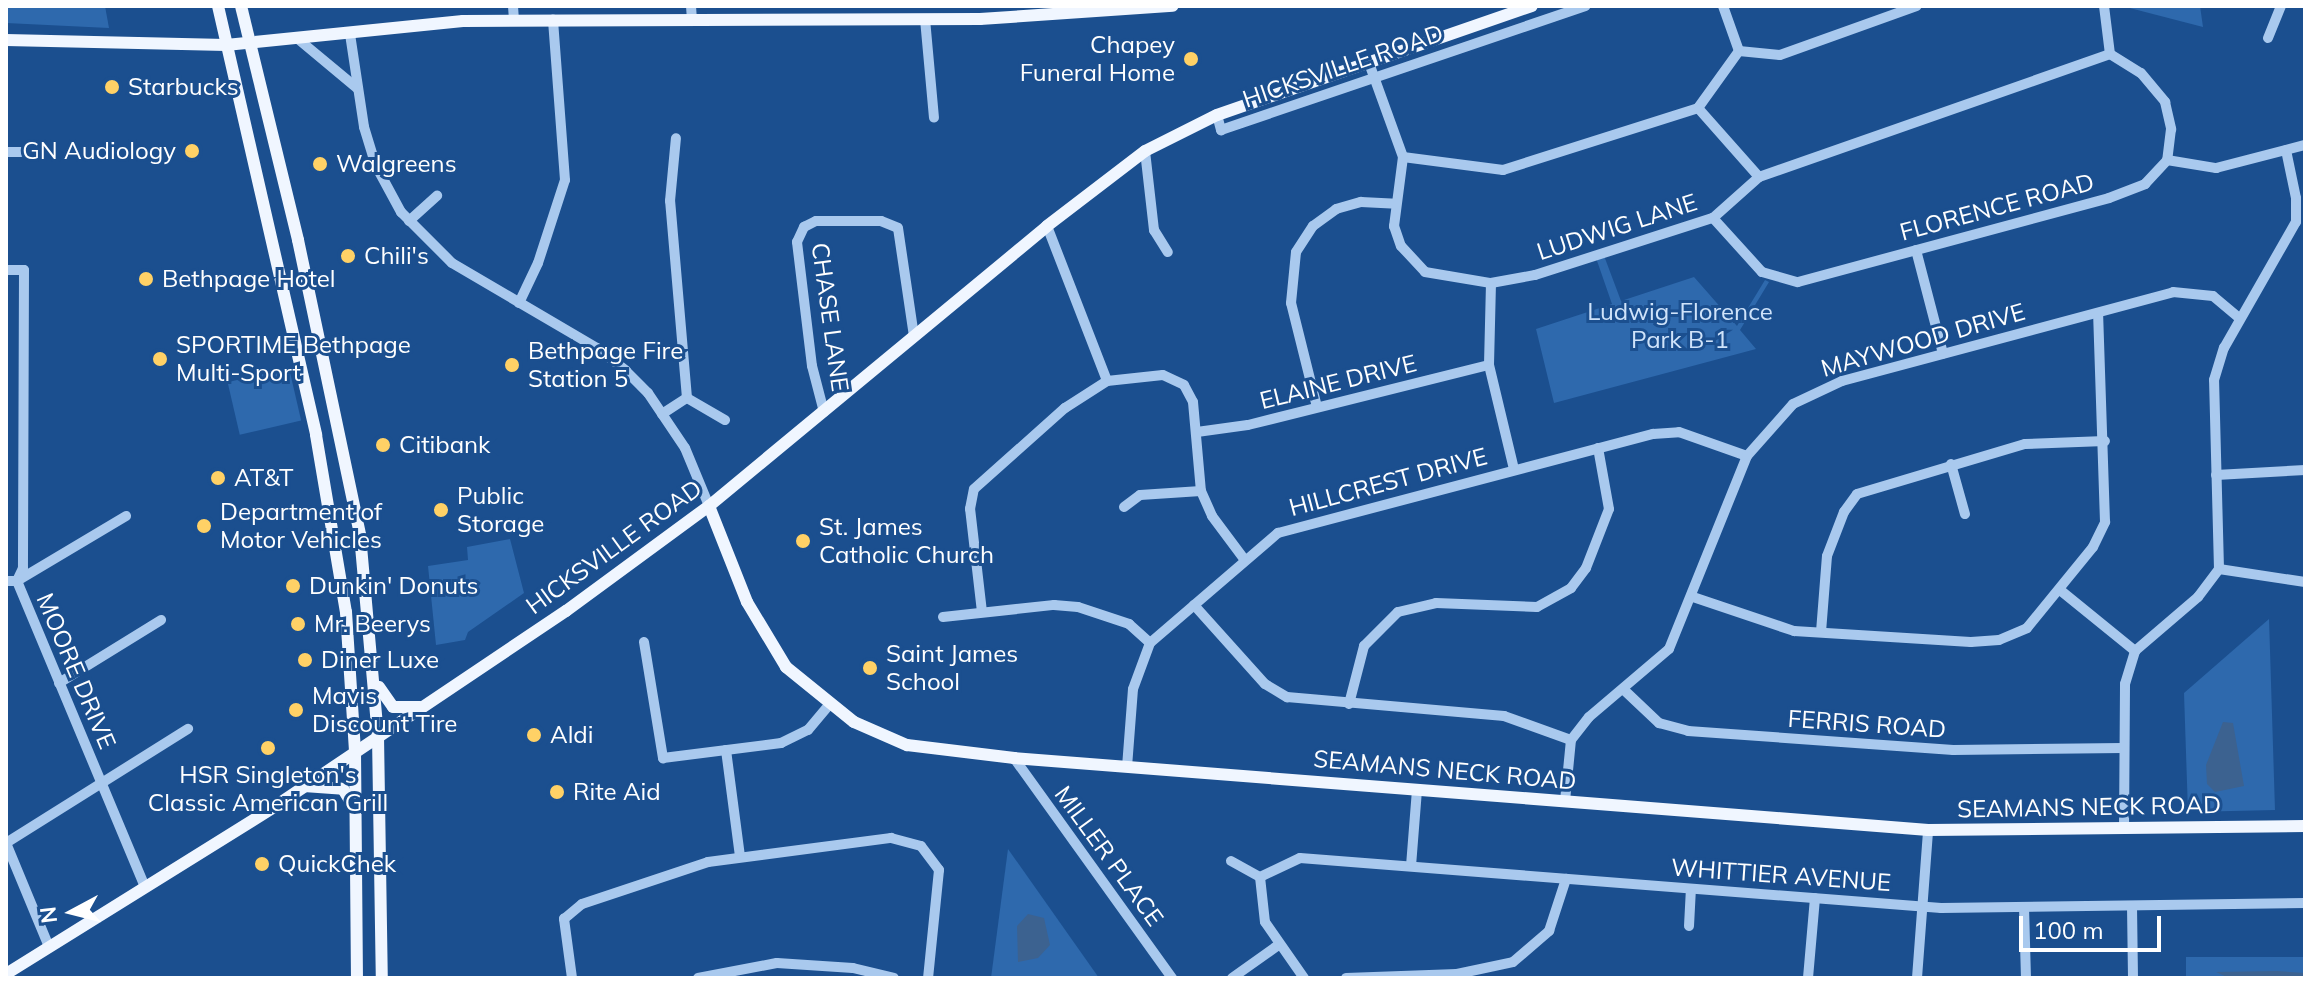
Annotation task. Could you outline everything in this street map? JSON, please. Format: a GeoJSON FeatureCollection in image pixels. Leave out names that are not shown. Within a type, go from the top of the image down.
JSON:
{"type":"FeatureCollection","features":[{"type":"Feature","properties":{"kind":"main road"},"geometry":{"type":"LineString","coordinates":[[218,6],[332,518],[347,621],[355,751],[357,978]]}},
{"type":"Feature","properties":{"kind":"main road"},"geometry":{"type":"LineString","coordinates":[[241,6],[350,473],[374,660],[382,978]]}},
{"type":"Feature","properties":{"kind":"main road"},"geometry":{"type":"LineString","coordinates":[[6,40],[226,45],[514,20],[801,12],[925,19],[1173,6]]}},
{"type":"Feature","properties":{"kind":"main road","name":"HICKSVILLE ROAD"},"geometry":{"type":"LineString","coordinates":[[6,974],[304,786],[566,611],[709,506],[1047,226],[1145,151],[1217,115],[1532,6]]}},
{"type":"Feature","properties":{"kind":"main road","name":"SEAMANS NECK ROAD"},"geometry":{"type":"LineString","coordinates":[[709,506],[768,643],[803,687],[828,706],[907,745],[1014,758],[1928,830],[2305,826]]}},
{"type":"Feature","properties":{"kind":"main road"},"geometry":{"type":"LineString","coordinates":[[374,660],[387,704],[400,709],[423,706]]}},
{"type":"Feature","properties":{"kind":"main road"},"geometry":{"type":"LineString","coordinates":[[304,786],[343,789],[356,812]]}},
{"type":"Feature","properties":{"kind":"street"},"geometry":{"type":"LineString","coordinates":[[513,6],[514,20]]}},
{"type":"Feature","properties":{"kind":"street","name":"HICKSVILLE ROAD"},"geometry":{"type":"LineString","coordinates":[[1217,115],[1221,130],[1585,6]]}},
{"type":"Feature","properties":{"kind":"street"},"geometry":{"type":"LineString","coordinates":[[1723,6],[1739,51]]}},
{"type":"Feature","properties":{"kind":"street"},"geometry":{"type":"LineString","coordinates":[[1739,51],[1780,55],[1917,6]]}},
{"type":"Feature","properties":{"kind":"street"},"geometry":{"type":"LineString","coordinates":[[2104,6],[2110,54],[2141,73],[2165,102],[2171,129],[2167,160],[2216,168],[2305,145]]}},
{"type":"Feature","properties":{"kind":"street"},"geometry":{"type":"LineString","coordinates":[[2268,38],[2281,6]]}},
{"type":"Feature","properties":{"kind":"street"},"geometry":{"type":"LineString","coordinates":[[519,303],[538,263],[565,180],[553,19]]}},
{"type":"Feature","properties":{"kind":"street"},"geometry":{"type":"LineString","coordinates":[[925,19],[934,118]]}},
{"type":"Feature","properties":{"kind":"street"},"geometry":{"type":"LineString","coordinates":[[350,34],[375,164],[409,221],[452,263],[597,348],[648,393],[685,448],[709,506]]}},
{"type":"Feature","properties":{"kind":"street"},"geometry":{"type":"LineString","coordinates":[[298,39],[359,91]]}},
{"type":"Feature","properties":{"kind":"street"},"geometry":{"type":"LineString","coordinates":[[1403,157],[1503,170],[1698,108],[1739,51]]}},
{"type":"Feature","properties":{"kind":"street","name":"LUDWIG LANE"},"geometry":{"type":"LineString","coordinates":[[1369,63],[1403,157],[1395,233],[1409,259],[1441,278],[1491,283],[1535,275],[1713,218],[1759,177],[2110,54]]}},
{"type":"Feature","properties":{"kind":"street"},"geometry":{"type":"LineString","coordinates":[[1698,108],[1759,177]]}},
{"type":"Feature","properties":{"kind":"street"},"geometry":{"type":"LineString","coordinates":[[676,138],[670,201],[687,398]]}},
{"type":"Feature","properties":{"kind":"street"},"geometry":{"type":"LineString","coordinates":[[2124,829],[2123,696],[2135,651],[2198,597],[2219,569],[2214,380],[2240,319],[2296,222],[2296,198],[2286,150]]}},
{"type":"Feature","properties":{"kind":"street"},"geometry":{"type":"LineString","coordinates":[[1145,151],[1154,230],[1168,252]]}},
{"type":"Feature","properties":{"kind":"street"},"geometry":{"type":"LineString","coordinates":[[6,152],[21,152]]}},
{"type":"Feature","properties":{"kind":"street","name":"FLORENCE ROAD"},"geometry":{"type":"LineString","coordinates":[[1713,218],[1762,272],[1784,282],[1916,250],[2131,190],[2167,160]]}},
{"type":"Feature","properties":{"kind":"street"},"geometry":{"type":"LineString","coordinates":[[409,221],[437,196]]}},
{"type":"Feature","properties":{"kind":"street"},"geometry":{"type":"LineString","coordinates":[[1317,407],[1291,303],[1296,252],[1313,226],[1336,209],[1361,202],[1396,204]]}},
{"type":"Feature","properties":{"kind":"street","name":"CHASE LANE"},"geometry":{"type":"LineString","coordinates":[[824,412],[812,366],[797,242],[802,229],[816,221],[881,221],[898,228],[914,337]]}},
{"type":"Feature","properties":{"kind":"street"},"geometry":{"type":"LineString","coordinates":[[1047,226],[1107,381]]}},
{"type":"Feature","properties":{"kind":"street"},"geometry":{"type":"LineString","coordinates":[[1916,250],[1943,354]]}},
{"type":"Feature","properties":{"kind":"street","name":"MOORE DRIVE"},"geometry":{"type":"LineString","coordinates":[[6,270],[24,270],[23,568],[11,581],[59,683],[145,887]]}},
{"type":"Feature","properties":{"kind":"street"},"geometry":{"type":"LineString","coordinates":[[1491,283],[1489,365],[1514,469]]}},
{"type":"Feature","properties":{"kind":"street","name":"MAYWOOD DRIVE"},"geometry":{"type":"LineString","coordinates":[[1571,740],[1589,717],[1669,649],[1693,597],[1747,456],[1775,419],[1812,393],[1943,354],[2186,290],[2213,296],[2240,319]]}},
{"type":"Feature","properties":{"kind":"street"},"geometry":{"type":"LineString","coordinates":[[1693,597],[1770,627],[1821,632],[1950,642],[1999,640],[2027,628],[2060,590],[2105,522],[2105,441],[2098,313]]}},
{"type":"Feature","properties":{"kind":"street","name":"ELAINE DRIVE"},"geometry":{"type":"LineString","coordinates":[[1197,432],[1248,425],[1489,365]]}},
{"type":"Feature","properties":{"kind":"street"},"geometry":{"type":"LineString","coordinates":[[982,612],[970,509],[974,489],[1065,408],[1107,381],[1153,375],[1174,378],[1189,392],[1197,432],[1201,491],[1212,516],[1244,559]]}},
{"type":"Feature","properties":{"kind":"street"},"geometry":{"type":"LineString","coordinates":[[662,414],[687,398]]}},
{"type":"Feature","properties":{"kind":"street"},"geometry":{"type":"LineString","coordinates":[[687,398],[725,420]]}},
{"type":"Feature","properties":{"kind":"street","name":"HILLCREST DRIVE"},"geometry":{"type":"LineString","coordinates":[[1127,767],[1133,689],[1150,643],[1244,559],[1296,525],[1669,432],[1747,456]]}},
{"type":"Feature","properties":{"kind":"street"},"geometry":{"type":"LineString","coordinates":[[1821,632],[1827,556],[1848,504],[1871,486],[2025,444],[2105,441]]}},
{"type":"Feature","properties":{"kind":"street"},"geometry":{"type":"LineString","coordinates":[[1349,704],[1364,646],[1398,612],[1436,603],[1537,607],[1571,588],[1586,568],[1609,509],[1598,448]]}},
{"type":"Feature","properties":{"kind":"street"},"geometry":{"type":"LineString","coordinates":[[1951,464],[1965,514]]}},
{"type":"Feature","properties":{"kind":"street"},"geometry":{"type":"LineString","coordinates":[[2216,475],[2305,470]]}},
{"type":"Feature","properties":{"kind":"street"},"geometry":{"type":"LineString","coordinates":[[1124,507],[1140,495],[1201,491]]}},
{"type":"Feature","properties":{"kind":"street"},"geometry":{"type":"LineString","coordinates":[[11,581],[126,516]]}},
{"type":"Feature","properties":{"kind":"street"},"geometry":{"type":"LineString","coordinates":[[2219,569],[2305,582]]}},
{"type":"Feature","properties":{"kind":"street"},"geometry":{"type":"LineString","coordinates":[[2060,590],[2135,651]]}},
{"type":"Feature","properties":{"kind":"street"},"geometry":{"type":"LineString","coordinates":[[1194,605],[1275,692],[1299,700],[1504,716],[1571,740],[1565,801]]}},
{"type":"Feature","properties":{"kind":"street"},"geometry":{"type":"LineString","coordinates":[[943,617],[1078,607],[1129,624],[1150,643]]}},
{"type":"Feature","properties":{"kind":"street"},"geometry":{"type":"LineString","coordinates":[[59,683],[161,620]]}},
{"type":"Feature","properties":{"kind":"street"},"geometry":{"type":"LineString","coordinates":[[644,642],[663,758],[798,736],[828,706]]}},
{"type":"Feature","properties":{"kind":"street","name":"FERRIS ROAD"},"geometry":{"type":"LineString","coordinates":[[1623,689],[1659,723],[1688,731],[1953,750],[2123,748]]}},
{"type":"Feature","properties":{"kind":"street"},"geometry":{"type":"LineString","coordinates":[[49,947],[6,843],[188,729]]}},
{"type":"Feature","properties":{"kind":"street"},"geometry":{"type":"LineString","coordinates":[[726,750],[740,857]]}},
{"type":"Feature","properties":{"kind":"street","name":"MILLER PLACE"},"geometry":{"type":"LineString","coordinates":[[1014,758],[1172,978]]}},
{"type":"Feature","properties":{"kind":"street"},"geometry":{"type":"LineString","coordinates":[[1411,866],[1417,790]]}},
{"type":"Feature","properties":{"kind":"street"},"geometry":{"type":"LineString","coordinates":[[1917,978],[1928,830]]}},
{"type":"Feature","properties":{"kind":"street"},"geometry":{"type":"LineString","coordinates":[[572,978],[563,933],[569,912],[657,875],[740,857],[891,838],[921,846],[933,858],[941,880],[928,978]]}},
{"type":"Feature","properties":{"kind":"street","name":"WHITTIER AVENUE"},"geometry":{"type":"LineString","coordinates":[[1260,877],[1300,858],[1922,906],[2305,903]]}},
{"type":"Feature","properties":{"kind":"street"},"geometry":{"type":"LineString","coordinates":[[1231,861],[1260,877],[1261,910],[1277,946],[1304,978]]}},
{"type":"Feature","properties":{"kind":"street"},"geometry":{"type":"LineString","coordinates":[[1346,978],[1384,972],[1457,974],[1513,962],[1549,931],[1566,879]]}},
{"type":"Feature","properties":{"kind":"street"},"geometry":{"type":"LineString","coordinates":[[1689,926],[1691,889]]}},
{"type":"Feature","properties":{"kind":"street"},"geometry":{"type":"LineString","coordinates":[[1808,978],[1815,898]]}},
{"type":"Feature","properties":{"kind":"street"},"geometry":{"type":"LineString","coordinates":[[2132,906],[2133,978]]}},
{"type":"Feature","properties":{"kind":"street"},"geometry":{"type":"LineString","coordinates":[[2024,907],[2026,978]]}},
{"type":"Feature","properties":{"kind":"street"},"geometry":{"type":"LineString","coordinates":[[1232,978],[1277,946]]}},
{"type":"Feature","properties":{"kind":"street"},"geometry":{"type":"LineString","coordinates":[[698,978],[777,963],[853,968],[894,978]]}},
{"type":"Feature","properties":{"kind":"green space"},"geometry":{"type":"Polygon","coordinates":[[[6,6],[105,6],[109,28],[6,23],[6,6]]]}},
{"type":"Feature","properties":{"kind":"green space"},"geometry":{"type":"Polygon","coordinates":[[[2122,6],[2200,6],[2203,27],[2122,6]]]}},
{"type":"Feature","properties":{"kind":"green space","name":"Ludwig-Florence Park B-1"},"geometry":{"type":"Polygon","coordinates":[[[1603,253],[1621,301],[1694,277],[1737,326],[1765,280],[1769,282],[1740,330],[1756,349],[1554,403],[1536,329],[1612,304],[1595,255],[1603,253]]]}},
{"type":"Feature","properties":{"kind":"green space"},"geometry":{"type":"Polygon","coordinates":[[[289,368],[301,421],[240,435],[228,382],[289,368]]]}},
{"type":"Feature","properties":{"kind":"green space"},"geometry":{"type":"Polygon","coordinates":[[[510,539],[524,593],[468,632],[465,640],[436,645],[428,566],[468,560],[467,547],[510,539]]]}},
{"type":"Feature","properties":{"kind":"green space"},"geometry":{"type":"Polygon","coordinates":[[[2269,619],[2275,810],[2188,812],[2184,693],[2269,619]]]}},
{"type":"Feature","properties":{"kind":"green space"},"geometry":{"type":"Polygon","coordinates":[[[1008,849],[1099,978],[991,978],[1008,849]]]}},
{"type":"Feature","properties":{"kind":"green space"},"geometry":{"type":"Polygon","coordinates":[[[2186,957],[2305,957],[2305,978],[2186,978],[2186,957]]]}},
{"type":"Feature","properties":{"kind":"shaded area"},"geometry":{"type":"Polygon","coordinates":[[[2223,722],[2233,723],[2244,786],[2215,792],[2207,784],[2206,765],[2223,722]]]}},
{"type":"Feature","properties":{"kind":"shaded area"},"geometry":{"type":"Polygon","coordinates":[[[1028,914],[1044,918],[1050,945],[1038,958],[1018,962],[1017,926],[1028,914]]]}},
{"type":"Feature","properties":{"kind":"shaded area"},"geometry":{"type":"Polygon","coordinates":[[[2216,972],[2305,973],[2305,978],[2229,978],[2216,972]]]}},
{"type":"Feature","properties":{"kind":"place","name":"Chapey Funeral Home"},"geometry":{"type":"Point","coordinates":[1191,59]}},
{"type":"Feature","properties":{"kind":"place","name":"Starbucks"},"geometry":{"type":"Point","coordinates":[112,87]}},
{"type":"Feature","properties":{"kind":"place","name":"GN Audiology"},"geometry":{"type":"Point","coordinates":[192,151]}},
{"type":"Feature","properties":{"kind":"place","name":"Walgreens"},"geometry":{"type":"Point","coordinates":[320,164]}},
{"type":"Feature","properties":{"kind":"place","name":"Chili's"},"geometry":{"type":"Point","coordinates":[348,256]}},
{"type":"Feature","properties":{"kind":"place","name":"Bethpage Hotel"},"geometry":{"type":"Point","coordinates":[146,279]}},
{"type":"Feature","properties":{"kind":"place","name":"SPORTIME Bethpage Multi-Sport"},"geometry":{"type":"Point","coordinates":[160,359]}},
{"type":"Feature","properties":{"kind":"place","name":"Bethpage Fire Station 5"},"geometry":{"type":"Point","coordinates":[512,365]}},
{"type":"Feature","properties":{"kind":"place","name":"Citibank"},"geometry":{"type":"Point","coordinates":[383,445]}},
{"type":"Feature","properties":{"kind":"place","name":"AT&T"},"geometry":{"type":"Point","coordinates":[218,478]}},
{"type":"Feature","properties":{"kind":"place","name":"Public Storage"},"geometry":{"type":"Point","coordinates":[441,510]}},
{"type":"Feature","properties":{"kind":"place","name":"Department of Motor Vehicles"},"geometry":{"type":"Point","coordinates":[204,526]}},
{"type":"Feature","properties":{"kind":"place","name":"St. James Catholic Church"},"geometry":{"type":"Point","coordinates":[803,541]}},
{"type":"Feature","properties":{"kind":"place","name":"Dunkin' Donuts"},"geometry":{"type":"Point","coordinates":[293,586]}},
{"type":"Feature","properties":{"kind":"place","name":"Mr. Beerys"},"geometry":{"type":"Point","coordinates":[298,624]}},
{"type":"Feature","properties":{"kind":"place","name":"Diner Luxe"},"geometry":{"type":"Point","coordinates":[305,660]}},
{"type":"Feature","properties":{"kind":"place","name":"Saint James School"},"geometry":{"type":"Point","coordinates":[870,668]}},
{"type":"Feature","properties":{"kind":"place","name":"Mavis Discount Tire"},"geometry":{"type":"Point","coordinates":[296,710]}},
{"type":"Feature","properties":{"kind":"place","name":"Aldi"},"geometry":{"type":"Point","coordinates":[534,735]}},
{"type":"Feature","properties":{"kind":"place","name":"HSR Singleton's Classic American Grill"},"geometry":{"type":"Point","coordinates":[268,748]}},
{"type":"Feature","properties":{"kind":"place","name":"Rite Aid"},"geometry":{"type":"Point","coordinates":[557,792]}},
{"type":"Feature","properties":{"kind":"place","name":"QuickChek"},"geometry":{"type":"Point","coordinates":[262,864]}}]}
